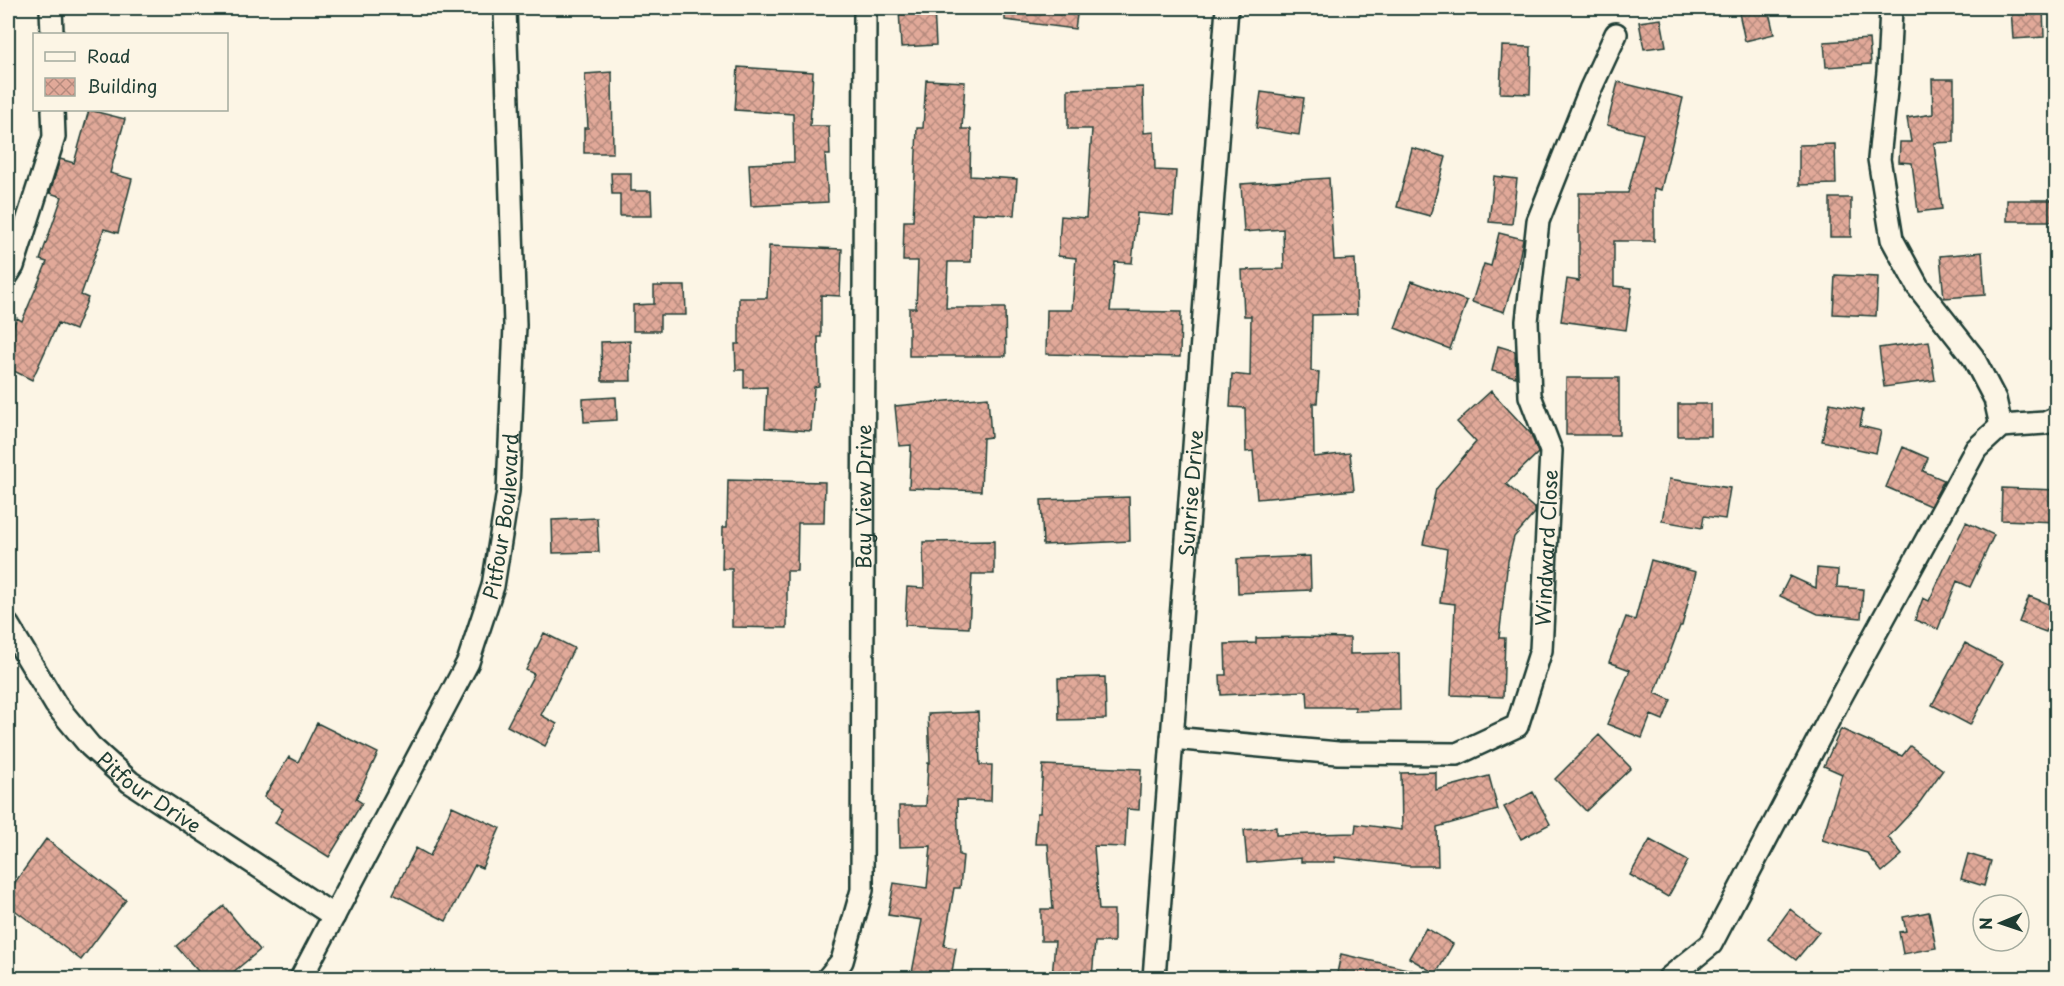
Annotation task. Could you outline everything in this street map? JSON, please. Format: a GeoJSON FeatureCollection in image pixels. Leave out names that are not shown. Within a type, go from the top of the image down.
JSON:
{"type":"FeatureCollection","features":[{"type":"Feature","properties":{"kind":"street"},"geometry":{"type":"LineString","coordinates":[[51,8],[52,33]]}},
{"type":"Feature","properties":{"kind":"street","name":"Pitfour Boulevard"},"geometry":{"type":"LineString","coordinates":[[301,978],[468,662],[493,586],[508,491],[515,325],[505,8]]}},
{"type":"Feature","properties":{"kind":"street","name":"Bay View Drive"},"geometry":{"type":"LineString","coordinates":[[828,978],[842,961],[862,890],[865,8]]}},
{"type":"Feature","properties":{"kind":"street","name":"Sunrise Drive"},"geometry":{"type":"LineString","coordinates":[[1154,978],[1227,8]]}},
{"type":"Feature","properties":{"kind":"street"},"geometry":{"type":"LineString","coordinates":[[1891,8],[1888,72],[1878,159],[1892,239],[1918,287],[1973,357],[1995,399],[2001,426]]}},
{"type":"Feature","properties":{"kind":"street","name":"Windward Close"},"geometry":{"type":"LineString","coordinates":[[1172,738],[1338,753],[1457,754],[1517,726],[1541,650],[1551,451],[1530,396],[1527,321],[1538,221],[1590,90],[1616,34]]}},
{"type":"Feature","properties":{"kind":"street"},"geometry":{"type":"LineString","coordinates":[[8,274],[13,266],[54,137],[53,111]]}},
{"type":"Feature","properties":{"kind":"street"},"geometry":{"type":"LineString","coordinates":[[1669,978],[1711,944],[1838,702],[1976,449],[2001,426],[2045,423],[2056,418]]}},
{"type":"Feature","properties":{"kind":"street","name":"Pitfour Drive"},"geometry":{"type":"LineString","coordinates":[[8,632],[56,705],[90,746],[129,782],[334,916]]}},
{"type":"Feature","properties":{"kind":"building"},"geometry":{"type":"Polygon","coordinates":[[[899,8],[934,8],[936,45],[901,47],[899,8]]]}},
{"type":"Feature","properties":{"kind":"building"},"geometry":{"type":"Polygon","coordinates":[[[1005,8],[1078,8],[1075,29],[1005,20],[1005,8]]]}},
{"type":"Feature","properties":{"kind":"building"},"geometry":{"type":"Polygon","coordinates":[[[1738,8],[1768,8],[1774,34],[1745,41],[1738,8]]]}},
{"type":"Feature","properties":{"kind":"building"},"geometry":{"type":"Polygon","coordinates":[[[2011,8],[2043,8],[2044,37],[2013,39],[2011,8]]]}},
{"type":"Feature","properties":{"kind":"building"},"geometry":{"type":"Polygon","coordinates":[[[1661,19],[1666,46],[1644,49],[1639,22],[1661,19]]]}},
{"type":"Feature","properties":{"kind":"building"},"geometry":{"type":"Polygon","coordinates":[[[1869,39],[1871,64],[1826,67],[1824,42],[1869,39]]]}},
{"type":"Feature","properties":{"kind":"building"},"geometry":{"type":"Polygon","coordinates":[[[1502,46],[1531,47],[1530,94],[1500,93],[1502,46]]]}},
{"type":"Feature","properties":{"kind":"building"},"geometry":{"type":"Polygon","coordinates":[[[738,67],[813,72],[810,126],[829,126],[830,155],[825,155],[828,202],[751,206],[749,164],[794,162],[793,114],[735,110],[738,67]]]}},
{"type":"Feature","properties":{"kind":"building"},"geometry":{"type":"Polygon","coordinates":[[[612,72],[613,153],[584,153],[584,128],[588,128],[585,74],[612,72]]]}},
{"type":"Feature","properties":{"kind":"building"},"geometry":{"type":"Polygon","coordinates":[[[1932,79],[1954,79],[1954,142],[1934,143],[1942,209],[1918,212],[1912,163],[1899,162],[1900,142],[1911,142],[1907,118],[1933,114],[1932,79]]]}},
{"type":"Feature","properties":{"kind":"building"},"geometry":{"type":"Polygon","coordinates":[[[926,80],[965,82],[962,129],[971,129],[970,176],[1017,179],[1014,215],[972,213],[971,262],[948,262],[946,308],[1005,308],[1006,356],[909,356],[909,308],[916,308],[918,261],[903,261],[904,221],[913,221],[917,128],[923,128],[926,80]]]}},
{"type":"Feature","properties":{"kind":"building"},"geometry":{"type":"Polygon","coordinates":[[[1618,82],[1683,98],[1661,190],[1654,188],[1654,241],[1614,241],[1614,286],[1632,288],[1626,330],[1561,321],[1567,279],[1579,281],[1579,193],[1628,193],[1643,134],[1607,125],[1618,82]]]}},
{"type":"Feature","properties":{"kind":"building"},"geometry":{"type":"Polygon","coordinates":[[[1143,87],[1144,133],[1154,132],[1155,170],[1176,171],[1173,216],[1137,213],[1132,263],[1115,262],[1110,311],[1181,312],[1180,357],[1046,354],[1047,310],[1072,310],[1076,258],[1058,256],[1061,216],[1086,218],[1092,129],[1068,129],[1068,89],[1143,87]]]}},
{"type":"Feature","properties":{"kind":"building"},"geometry":{"type":"Polygon","coordinates":[[[1261,92],[1304,98],[1299,135],[1256,128],[1261,92]]]}},
{"type":"Feature","properties":{"kind":"building"},"geometry":{"type":"Polygon","coordinates":[[[89,111],[125,119],[110,173],[132,179],[118,233],[104,229],[81,295],[88,298],[75,330],[58,323],[32,380],[8,368],[8,338],[17,318],[22,321],[47,262],[40,260],[62,197],[50,193],[60,159],[74,163],[89,111]]]}},
{"type":"Feature","properties":{"kind":"building"},"geometry":{"type":"Polygon","coordinates":[[[1835,144],[1836,184],[1799,185],[1799,145],[1835,144]]]}},
{"type":"Feature","properties":{"kind":"building"},"geometry":{"type":"Polygon","coordinates":[[[1412,148],[1446,157],[1430,216],[1397,207],[1412,148]]]}},
{"type":"Feature","properties":{"kind":"building"},"geometry":{"type":"Polygon","coordinates":[[[611,173],[631,173],[631,191],[651,191],[652,216],[620,216],[620,194],[612,194],[611,173]]]}},
{"type":"Feature","properties":{"kind":"building"},"geometry":{"type":"Polygon","coordinates":[[[1494,176],[1517,179],[1512,224],[1489,222],[1494,176]]]}},
{"type":"Feature","properties":{"kind":"building"},"geometry":{"type":"Polygon","coordinates":[[[1329,178],[1334,260],[1355,259],[1357,314],[1312,315],[1311,371],[1319,372],[1317,403],[1313,403],[1314,457],[1350,453],[1354,490],[1257,499],[1253,451],[1246,452],[1245,408],[1230,407],[1232,374],[1250,376],[1251,316],[1244,316],[1242,270],[1284,269],[1283,229],[1244,232],[1241,184],[1329,178]]]}},
{"type":"Feature","properties":{"kind":"building"},"geometry":{"type":"Polygon","coordinates":[[[1830,198],[1851,198],[1851,237],[1830,237],[1830,198]]]}},
{"type":"Feature","properties":{"kind":"building"},"geometry":{"type":"Polygon","coordinates":[[[2007,200],[2056,200],[2056,221],[2007,221],[2007,200]]]}},
{"type":"Feature","properties":{"kind":"building"},"geometry":{"type":"Polygon","coordinates":[[[1499,233],[1523,239],[1517,270],[1504,312],[1472,302],[1484,264],[1491,266],[1499,233]]]}},
{"type":"Feature","properties":{"kind":"building"},"geometry":{"type":"Polygon","coordinates":[[[769,246],[842,249],[840,296],[821,295],[821,337],[818,337],[819,386],[814,387],[811,431],[765,428],[767,387],[744,388],[744,370],[736,370],[735,344],[739,344],[739,298],[767,298],[769,246]]]}},
{"type":"Feature","properties":{"kind":"building"},"geometry":{"type":"Polygon","coordinates":[[[1982,252],[1985,295],[1944,298],[1940,256],[1982,252]]]}},
{"type":"Feature","properties":{"kind":"building"},"geometry":{"type":"Polygon","coordinates":[[[1835,275],[1878,277],[1876,316],[1833,314],[1835,275]]]}},
{"type":"Feature","properties":{"kind":"building"},"geometry":{"type":"Polygon","coordinates":[[[1412,281],[1467,301],[1450,349],[1395,328],[1412,281]]]}},
{"type":"Feature","properties":{"kind":"building"},"geometry":{"type":"Polygon","coordinates":[[[654,286],[685,286],[686,315],[660,315],[660,331],[633,331],[633,305],[654,304],[654,286]]]}},
{"type":"Feature","properties":{"kind":"building"},"geometry":{"type":"Polygon","coordinates":[[[630,341],[631,381],[602,381],[601,342],[630,341]]]}},
{"type":"Feature","properties":{"kind":"building"},"geometry":{"type":"Polygon","coordinates":[[[1929,341],[1935,380],[1884,387],[1879,348],[1929,341]]]}},
{"type":"Feature","properties":{"kind":"building"},"geometry":{"type":"Polygon","coordinates":[[[1498,346],[1515,351],[1516,377],[1492,371],[1498,346]]]}},
{"type":"Feature","properties":{"kind":"building"},"geometry":{"type":"Polygon","coordinates":[[[1566,378],[1619,378],[1619,435],[1566,435],[1566,378]]]}},
{"type":"Feature","properties":{"kind":"building"},"geometry":{"type":"Polygon","coordinates":[[[1491,391],[1531,434],[1538,453],[1506,484],[1535,509],[1535,513],[1514,537],[1508,561],[1499,638],[1505,638],[1503,697],[1451,695],[1455,604],[1440,602],[1447,549],[1423,544],[1436,489],[1476,442],[1457,422],[1491,391]]]}},
{"type":"Feature","properties":{"kind":"building"},"geometry":{"type":"Polygon","coordinates":[[[616,397],[617,420],[584,422],[583,399],[616,397]]]}},
{"type":"Feature","properties":{"kind":"building"},"geometry":{"type":"Polygon","coordinates":[[[988,397],[991,437],[983,438],[981,491],[909,488],[911,445],[899,446],[895,406],[988,397]]]}},
{"type":"Feature","properties":{"kind":"building"},"geometry":{"type":"Polygon","coordinates":[[[1830,403],[1863,410],[1860,426],[1881,431],[1876,453],[1822,441],[1830,403]]]}},
{"type":"Feature","properties":{"kind":"building"},"geometry":{"type":"Polygon","coordinates":[[[1678,404],[1711,404],[1711,436],[1678,436],[1678,404]]]}},
{"type":"Feature","properties":{"kind":"building"},"geometry":{"type":"Polygon","coordinates":[[[1903,447],[1928,458],[1923,471],[1944,480],[1930,506],[1886,487],[1903,447]]]}},
{"type":"Feature","properties":{"kind":"building"},"geometry":{"type":"Polygon","coordinates":[[[1669,479],[1730,488],[1725,519],[1704,516],[1702,528],[1662,521],[1669,479]]]}},
{"type":"Feature","properties":{"kind":"building"},"geometry":{"type":"Polygon","coordinates":[[[728,480],[825,482],[824,523],[798,523],[797,571],[787,571],[787,628],[732,627],[732,569],[722,569],[723,527],[727,527],[728,480]]]}},
{"type":"Feature","properties":{"kind":"building"},"geometry":{"type":"Polygon","coordinates":[[[2002,488],[2056,490],[2056,522],[2001,520],[2002,488]]]}},
{"type":"Feature","properties":{"kind":"building"},"geometry":{"type":"Polygon","coordinates":[[[1129,497],[1130,541],[1043,545],[1041,500],[1129,497]]]}},
{"type":"Feature","properties":{"kind":"building"},"geometry":{"type":"Polygon","coordinates":[[[597,518],[599,552],[553,553],[552,520],[597,518]]]}},
{"type":"Feature","properties":{"kind":"building"},"geometry":{"type":"Polygon","coordinates":[[[1966,522],[1994,535],[1970,587],[1957,581],[1938,629],[1915,620],[1923,598],[1929,601],[1966,522]]]}},
{"type":"Feature","properties":{"kind":"building"},"geometry":{"type":"Polygon","coordinates":[[[994,541],[994,574],[972,574],[969,628],[905,625],[907,587],[924,588],[923,542],[994,541]]]}},
{"type":"Feature","properties":{"kind":"building"},"geometry":{"type":"Polygon","coordinates":[[[1310,556],[1311,590],[1238,593],[1237,559],[1310,556]]]}},
{"type":"Feature","properties":{"kind":"building"},"geometry":{"type":"Polygon","coordinates":[[[1651,560],[1696,572],[1682,626],[1680,626],[1655,693],[1671,700],[1663,720],[1651,715],[1642,738],[1607,724],[1630,670],[1609,662],[1626,617],[1635,620],[1651,560]]]}},
{"type":"Feature","properties":{"kind":"building"},"geometry":{"type":"Polygon","coordinates":[[[1817,568],[1838,570],[1837,587],[1863,589],[1861,618],[1818,614],[1780,596],[1790,576],[1816,588],[1817,568]]]}},
{"type":"Feature","properties":{"kind":"building"},"geometry":{"type":"Polygon","coordinates":[[[2029,596],[2056,607],[2046,632],[2019,622],[2029,596]]]}},
{"type":"Feature","properties":{"kind":"building"},"geometry":{"type":"Polygon","coordinates":[[[544,633],[574,648],[541,715],[557,724],[545,746],[507,726],[534,674],[526,670],[544,633]]]}},
{"type":"Feature","properties":{"kind":"building"},"geometry":{"type":"Polygon","coordinates":[[[1256,638],[1350,638],[1350,654],[1399,653],[1400,710],[1355,711],[1355,707],[1308,707],[1307,691],[1221,695],[1220,675],[1226,675],[1225,644],[1256,643],[1256,638]]]}},
{"type":"Feature","properties":{"kind":"building"},"geometry":{"type":"Polygon","coordinates":[[[1965,643],[2003,663],[1970,725],[1932,705],[1965,643]]]}},
{"type":"Feature","properties":{"kind":"building"},"geometry":{"type":"Polygon","coordinates":[[[1105,677],[1106,719],[1059,720],[1058,678],[1105,677]]]}},
{"type":"Feature","properties":{"kind":"building"},"geometry":{"type":"Polygon","coordinates":[[[978,712],[980,765],[992,765],[991,801],[957,800],[959,855],[963,856],[960,888],[954,888],[944,946],[956,948],[951,978],[911,978],[922,920],[888,915],[894,883],[927,888],[931,846],[900,847],[899,806],[926,806],[928,763],[930,763],[928,714],[978,712]]]}},
{"type":"Feature","properties":{"kind":"building"},"geometry":{"type":"Polygon","coordinates":[[[317,723],[378,753],[356,799],[362,803],[329,857],[275,823],[283,809],[264,797],[289,757],[298,762],[317,723]]]}},
{"type":"Feature","properties":{"kind":"building"},"geometry":{"type":"Polygon","coordinates":[[[1841,729],[1902,756],[1910,746],[1943,770],[1917,806],[1888,837],[1902,855],[1882,872],[1867,853],[1822,840],[1842,774],[1824,766],[1841,729]]]}},
{"type":"Feature","properties":{"kind":"building"},"geometry":{"type":"Polygon","coordinates":[[[1599,735],[1631,768],[1586,811],[1555,779],[1599,735]]]}},
{"type":"Feature","properties":{"kind":"building"},"geometry":{"type":"Polygon","coordinates":[[[1043,765],[1141,769],[1139,810],[1127,809],[1125,847],[1094,846],[1099,910],[1114,910],[1114,942],[1095,942],[1092,978],[1052,978],[1055,941],[1041,941],[1041,909],[1053,909],[1048,844],[1035,844],[1037,813],[1040,813],[1043,765]]]}},
{"type":"Feature","properties":{"kind":"building"},"geometry":{"type":"Polygon","coordinates":[[[1436,772],[1436,790],[1489,776],[1498,810],[1437,827],[1438,866],[1408,866],[1334,857],[1335,862],[1301,862],[1301,858],[1247,863],[1244,830],[1276,827],[1276,835],[1355,833],[1356,824],[1402,830],[1401,773],[1436,772]]]}},
{"type":"Feature","properties":{"kind":"building"},"geometry":{"type":"Polygon","coordinates":[[[1533,792],[1550,824],[1521,839],[1504,807],[1533,792]]]}},
{"type":"Feature","properties":{"kind":"building"},"geometry":{"type":"Polygon","coordinates":[[[452,806],[500,828],[482,868],[475,865],[446,921],[393,894],[416,848],[430,856],[452,806]]]}},
{"type":"Feature","properties":{"kind":"building"},"geometry":{"type":"Polygon","coordinates":[[[46,839],[126,900],[81,960],[8,905],[8,892],[46,839]]]}},
{"type":"Feature","properties":{"kind":"building"},"geometry":{"type":"Polygon","coordinates":[[[1650,840],[1688,861],[1668,897],[1630,875],[1650,840]]]}},
{"type":"Feature","properties":{"kind":"building"},"geometry":{"type":"Polygon","coordinates":[[[1968,854],[1991,861],[1984,886],[1961,879],[1968,854]]]}},
{"type":"Feature","properties":{"kind":"building"},"geometry":{"type":"Polygon","coordinates":[[[224,906],[260,950],[226,978],[204,978],[176,946],[224,906]]]}},
{"type":"Feature","properties":{"kind":"building"},"geometry":{"type":"Polygon","coordinates":[[[1790,909],[1819,932],[1796,960],[1768,939],[1790,909]]]}},
{"type":"Feature","properties":{"kind":"building"},"geometry":{"type":"Polygon","coordinates":[[[1929,912],[1936,948],[1903,954],[1899,932],[1906,931],[1903,917],[1929,912]]]}},
{"type":"Feature","properties":{"kind":"building"},"geometry":{"type":"Polygon","coordinates":[[[1426,928],[1453,944],[1436,974],[1409,958],[1426,928]]]}},
{"type":"Feature","properties":{"kind":"building"},"geometry":{"type":"Polygon","coordinates":[[[1341,954],[1412,970],[1411,978],[1336,978],[1341,954]]]}}]}
